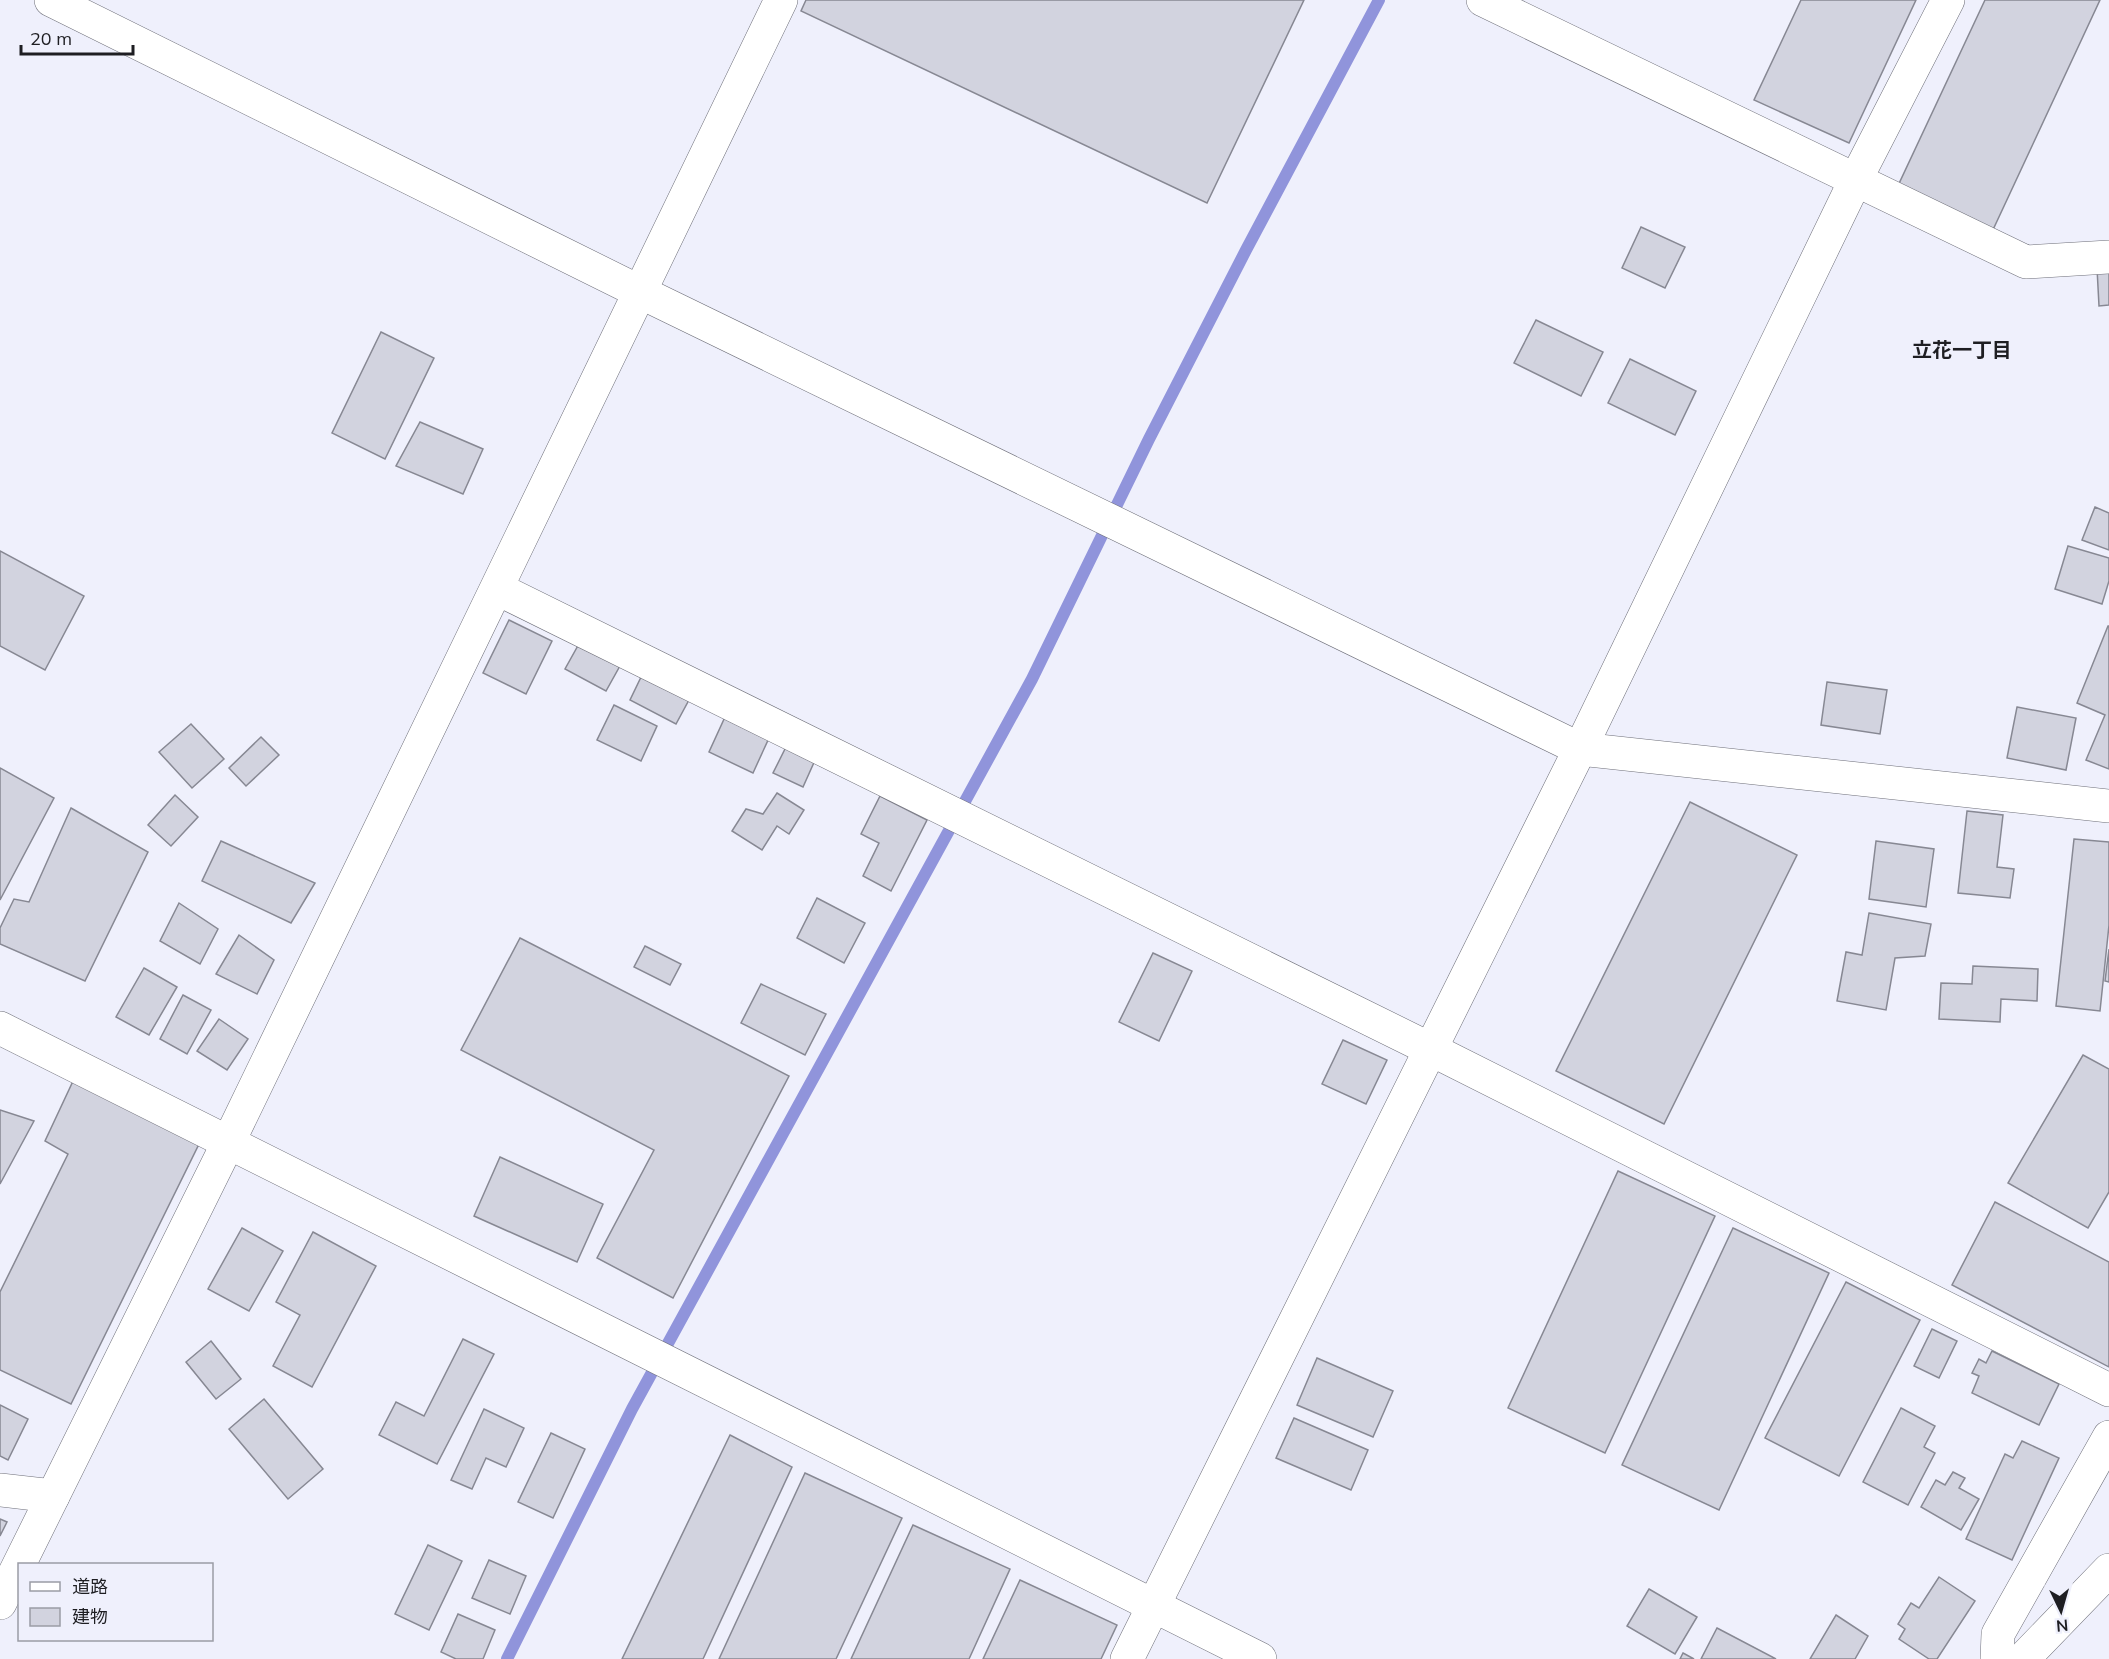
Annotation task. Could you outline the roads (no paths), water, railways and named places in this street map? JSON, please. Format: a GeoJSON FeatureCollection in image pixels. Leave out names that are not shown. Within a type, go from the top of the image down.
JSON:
{"type":"FeatureCollection","features":[{"type":"Feature","properties":{"kind":"street"},"geometry":{"type":"LineString","coordinates":[[51,0],[638,291],[1580,749],[2109,806]]}},
{"type":"Feature","properties":{"kind":"street"},"geometry":{"type":"LineString","coordinates":[[20,1563],[498,589],[638,291],[781,0]]}},
{"type":"Feature","properties":{"kind":"street"},"geometry":{"type":"LineString","coordinates":[[1483,0],[2026,262],[2109,257]]}},
{"type":"Feature","properties":{"kind":"street"},"geometry":{"type":"LineString","coordinates":[[1128,1659],[1580,749],[1856,179],[1948,0]]}},
{"type":"Feature","properties":{"kind":"street"},"geometry":{"type":"LineString","coordinates":[[498,589],[1430,1049],[2109,1390]]}},
{"type":"Feature","properties":{"kind":"street"},"geometry":{"type":"LineString","coordinates":[[0,1028],[1260,1659]]}},
{"type":"Feature","properties":{"kind":"street"},"geometry":{"type":"LineString","coordinates":[[1997,1659],[1998,1634],[2109,1437]]}},
{"type":"Feature","properties":{"kind":"street"},"geometry":{"type":"LineString","coordinates":[[0,1491],[53,1497]]}},
{"type":"Feature","properties":{"kind":"street"},"geometry":{"type":"LineString","coordinates":[[0,1603],[18,1567]]}},
{"type":"Feature","properties":{"kind":"street"},"geometry":{"type":"LineString","coordinates":[[2023,1659],[2109,1570]]}},
{"type":"Feature","properties":{"kind":"waterway"},"geometry":{"type":"LineString","coordinates":[[507,1659],[632,1409],[1032,679],[1149,439],[1379,0]]}},
{"type":"Feature","properties":{"kind":"district","name":"立花一丁目"},"geometry":{"type":"Point","coordinates":[1962,349]}}]}
